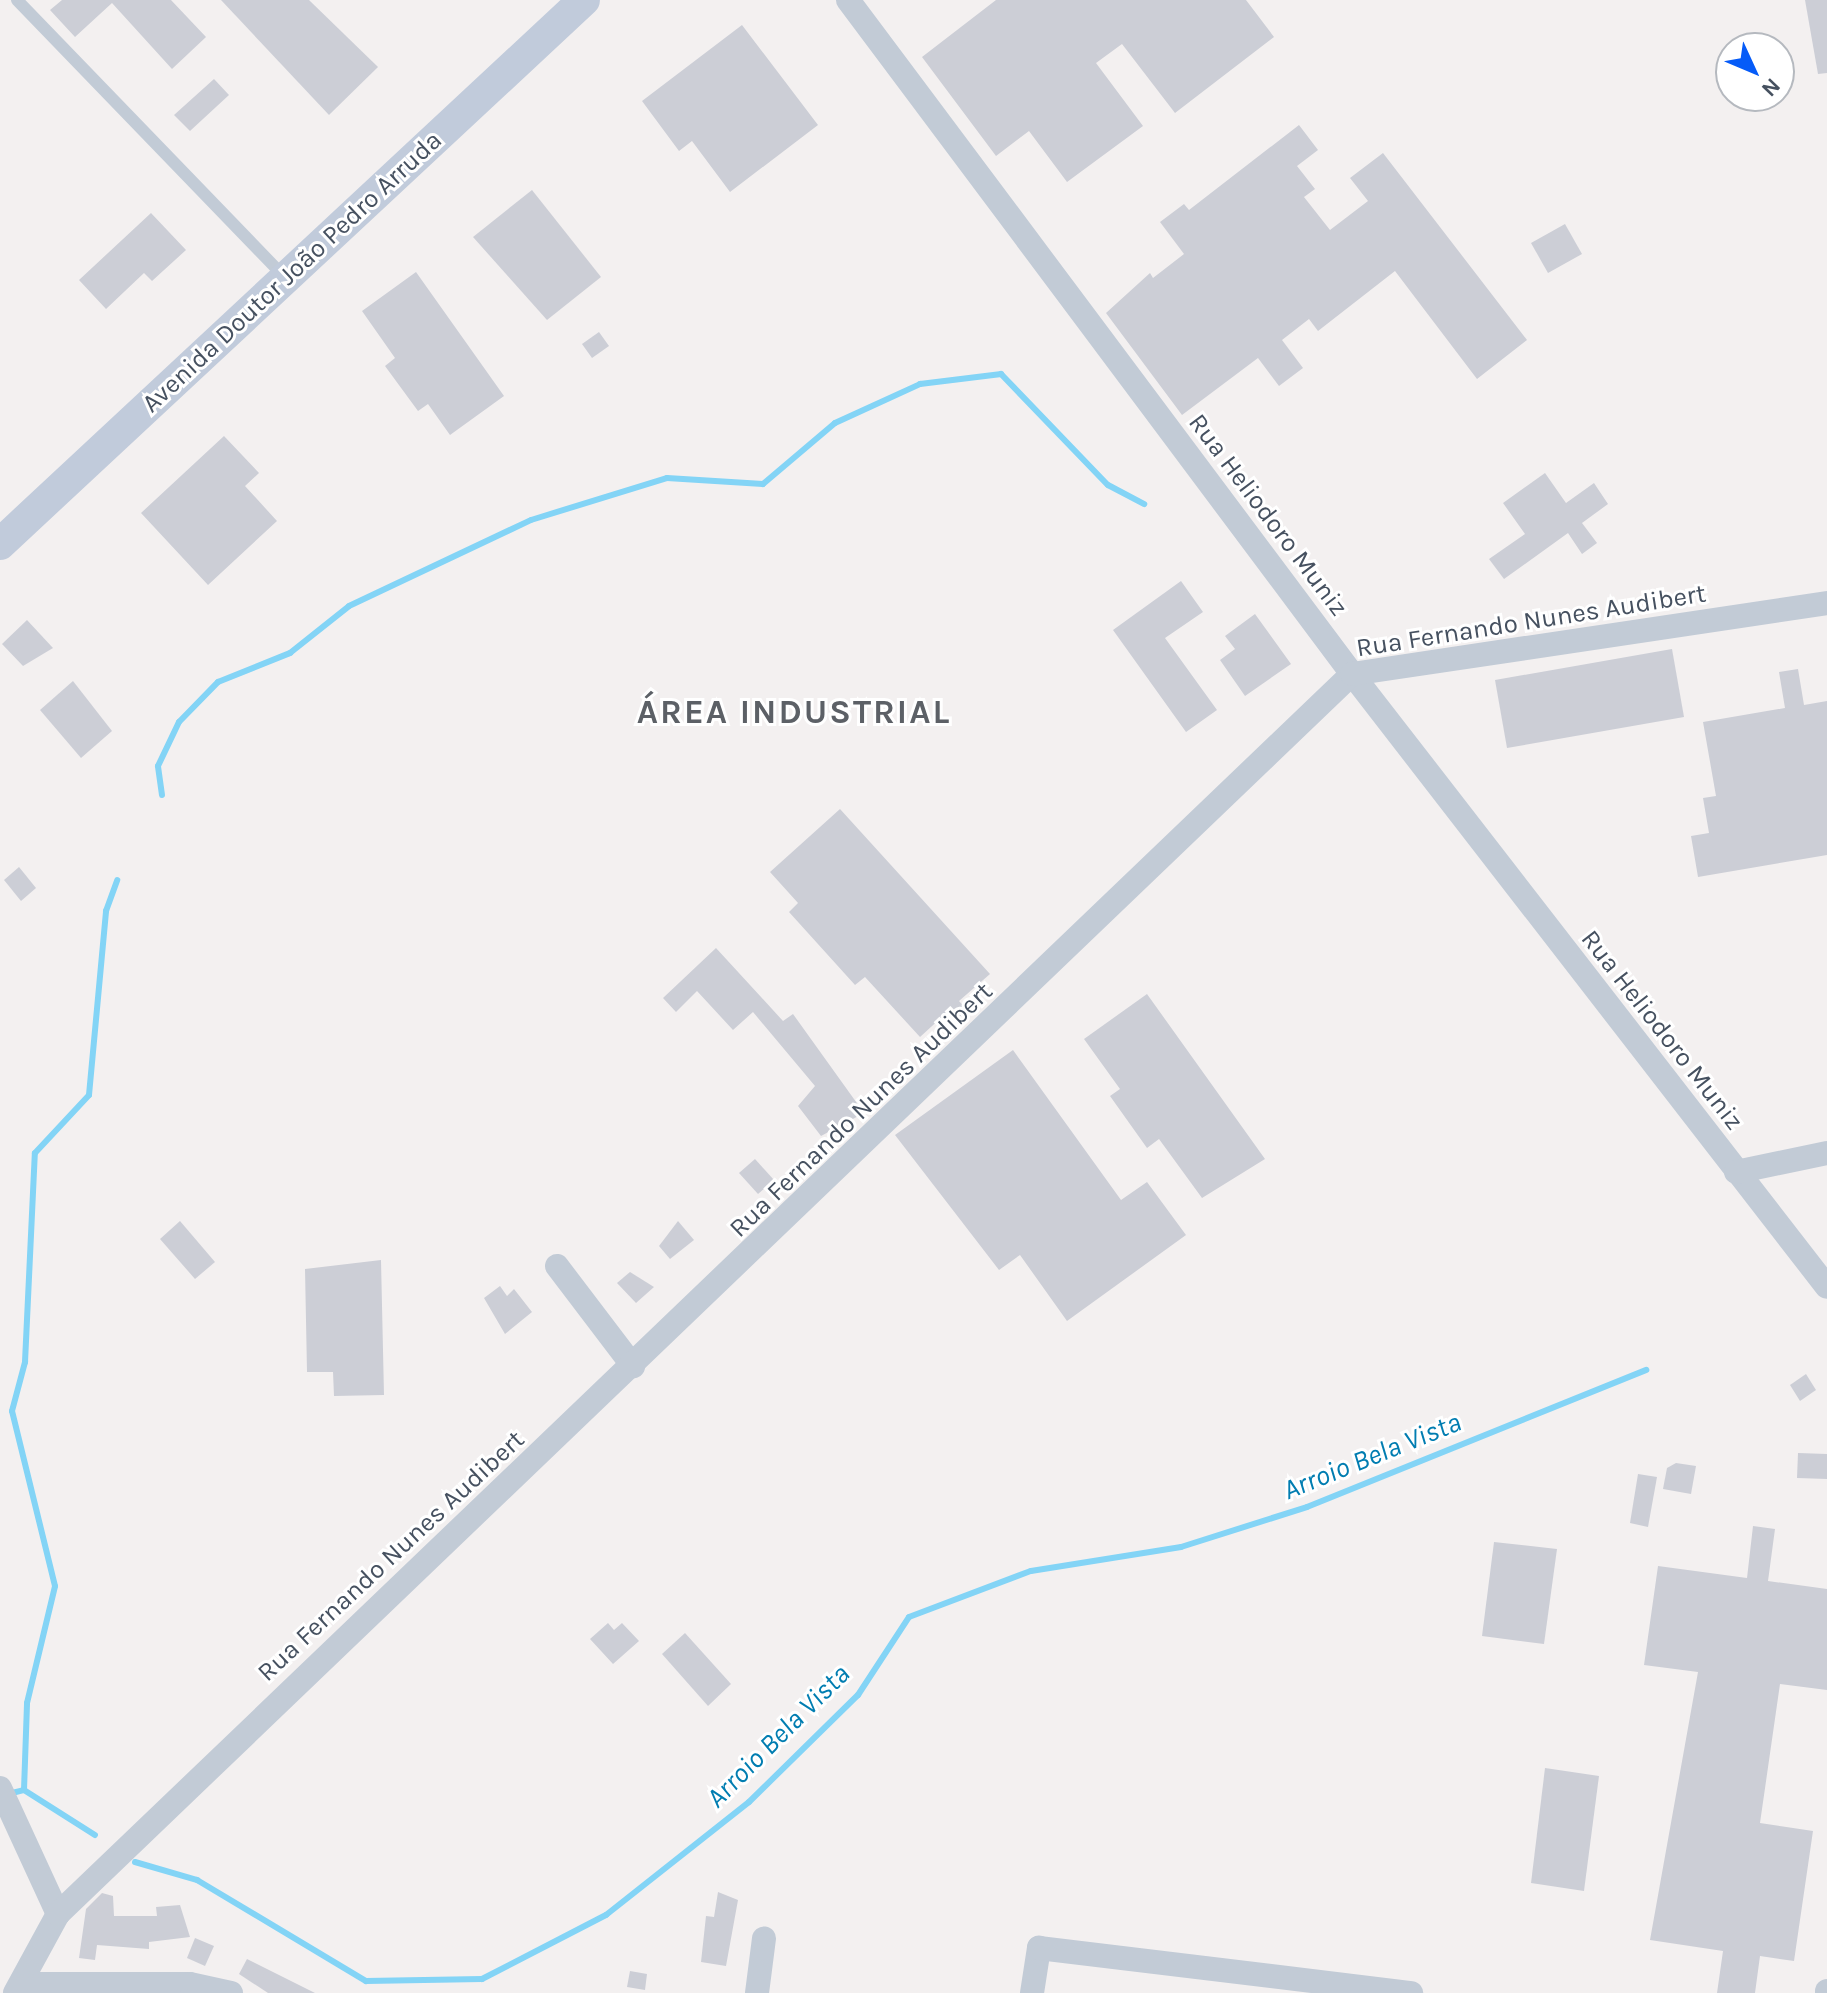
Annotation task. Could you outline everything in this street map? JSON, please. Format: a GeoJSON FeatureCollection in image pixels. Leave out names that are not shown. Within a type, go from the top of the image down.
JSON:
{"type":"FeatureCollection","features":[{"type":"Feature","properties":{"kind":"main road","name":"Avenida Doutor João Pedro Arruda"},"geometry":{"type":"LineString","coordinates":[[5,530],[285,278],[584,0]]}},
{"type":"Feature","properties":{"kind":"street","name":"Rua Heliodoro Muniz"},"geometry":{"type":"LineString","coordinates":[[848,0],[1352,674],[1827,1287]]}},
{"type":"Feature","properties":{"kind":"street","name":"Rua Fernando Nunes Audibert"},"geometry":{"type":"LineString","coordinates":[[18,1989],[58,1914],[1352,674],[1827,603]]}},
{"type":"Feature","properties":{"kind":"street"},"geometry":{"type":"LineString","coordinates":[[1736,1172],[1827,1153]]}},
{"type":"Feature","properties":{"kind":"street"},"geometry":{"type":"LineString","coordinates":[[557,1266],[633,1366]]}},
{"type":"Feature","properties":{"kind":"street"},"geometry":{"type":"LineString","coordinates":[[5,1798],[58,1914]]}},
{"type":"Feature","properties":{"kind":"street"},"geometry":{"type":"LineString","coordinates":[[757,1993],[764,1938]]}},
{"type":"Feature","properties":{"kind":"street"},"geometry":{"type":"LineString","coordinates":[[1032,1993],[1039,1948],[1269,1985],[1411,1993]]}},
{"type":"Feature","properties":{"kind":"street"},"geometry":{"type":"LineString","coordinates":[[18,1989],[189,1988],[231,1993]]}},
{"type":"Feature","properties":{"kind":"lane"},"geometry":{"type":"LineString","coordinates":[[17,0],[285,278]]}},
{"type":"Feature","properties":{"kind":"building"},"geometry":{"type":"Polygon","coordinates":[[[62,0],[171,0],[206,37],[172,69],[112,3],[75,37],[50,10],[62,0]]]}},
{"type":"Feature","properties":{"kind":"building"},"geometry":{"type":"Polygon","coordinates":[[[221,0],[309,0],[378,67],[329,115],[221,0]]]}},
{"type":"Feature","properties":{"kind":"building"},"geometry":{"type":"Polygon","coordinates":[[[996,0],[1246,0],[1274,37],[1175,113],[1122,44],[1096,63],[1143,126],[1067,182],[1029,131],[996,156],[922,57],[996,0]]]}},
{"type":"Feature","properties":{"kind":"building"},"geometry":{"type":"Polygon","coordinates":[[[1805,0],[1827,0],[1827,73],[1818,74],[1805,0]]]}},
{"type":"Feature","properties":{"kind":"building"},"geometry":{"type":"Polygon","coordinates":[[[742,25],[818,125],[730,192],[692,141],[679,151],[642,101],[742,25]]]}},
{"type":"Feature","properties":{"kind":"building"},"geometry":{"type":"Polygon","coordinates":[[[214,79],[229,95],[190,131],[174,115],[214,79]]]}},
{"type":"Feature","properties":{"kind":"building"},"geometry":{"type":"Polygon","coordinates":[[[1299,125],[1318,150],[1297,166],[1315,189],[1304,197],[1330,230],[1368,201],[1350,178],[1383,153],[1527,340],[1477,379],[1395,271],[1318,331],[1309,319],[1282,340],[1303,368],[1279,386],[1258,358],[1182,415],[1106,313],[1150,273],[1153,278],[1184,254],[1160,222],[1184,204],[1189,210],[1299,125]]]}},
{"type":"Feature","properties":{"kind":"building"},"geometry":{"type":"Polygon","coordinates":[[[532,190],[601,277],[547,320],[473,237],[532,190]]]}},
{"type":"Feature","properties":{"kind":"building"},"geometry":{"type":"Polygon","coordinates":[[[151,213],[186,250],[152,281],[144,273],[106,309],[79,280],[151,213]]]}},
{"type":"Feature","properties":{"kind":"building"},"geometry":{"type":"Polygon","coordinates":[[[1565,224],[1582,254],[1548,273],[1531,243],[1565,224]]]}},
{"type":"Feature","properties":{"kind":"building"},"geometry":{"type":"Polygon","coordinates":[[[416,272],[504,396],[450,435],[428,404],[418,411],[385,366],[395,358],[362,311],[416,272]]]}},
{"type":"Feature","properties":{"kind":"building"},"geometry":{"type":"Polygon","coordinates":[[[599,332],[609,346],[592,358],[582,344],[599,332]]]}},
{"type":"Feature","properties":{"kind":"building"},"geometry":{"type":"Polygon","coordinates":[[[224,436],[259,473],[245,486],[277,521],[208,585],[141,513],[224,436]]]}},
{"type":"Feature","properties":{"kind":"building"},"geometry":{"type":"Polygon","coordinates":[[[1545,473],[1566,503],[1594,483],[1608,504],[1582,523],[1597,543],[1582,554],[1568,533],[1504,579],[1489,559],[1525,534],[1503,503],[1545,473]]]}},
{"type":"Feature","properties":{"kind":"building"},"geometry":{"type":"Polygon","coordinates":[[[1181,581],[1203,612],[1165,638],[1217,710],[1186,732],[1113,630],[1181,581]]]}},
{"type":"Feature","properties":{"kind":"building"},"geometry":{"type":"Polygon","coordinates":[[[1255,614],[1291,664],[1245,696],[1220,660],[1235,649],[1225,636],[1255,614]]]}},
{"type":"Feature","properties":{"kind":"building"},"geometry":{"type":"Polygon","coordinates":[[[27,620],[53,648],[23,666],[2,644],[27,620]]]}},
{"type":"Feature","properties":{"kind":"building"},"geometry":{"type":"Polygon","coordinates":[[[1672,649],[1684,717],[1507,748],[1495,680],[1672,649]]]}},
{"type":"Feature","properties":{"kind":"building"},"geometry":{"type":"Polygon","coordinates":[[[1798,669],[1804,705],[1827,701],[1827,855],[1698,877],[1691,836],[1709,833],[1703,798],[1716,796],[1703,722],[1785,708],[1779,672],[1798,669]]]}},
{"type":"Feature","properties":{"kind":"building"},"geometry":{"type":"Polygon","coordinates":[[[73,681],[112,731],[81,758],[40,710],[73,681]]]}},
{"type":"Feature","properties":{"kind":"building"},"geometry":{"type":"Polygon","coordinates":[[[840,809],[990,974],[959,1001],[967,1010],[951,1025],[943,1016],[920,1037],[865,977],[855,985],[789,912],[798,903],[770,872],[840,809]]]}},
{"type":"Feature","properties":{"kind":"building"},"geometry":{"type":"Polygon","coordinates":[[[19,867],[36,888],[21,901],[4,880],[19,867]]]}},
{"type":"Feature","properties":{"kind":"building"},"geometry":{"type":"Polygon","coordinates":[[[716,948],[783,1021],[793,1014],[864,1113],[821,1136],[798,1106],[815,1086],[753,1012],[733,1030],[697,991],[676,1012],[663,998],[716,948]]]}},
{"type":"Feature","properties":{"kind":"building"},"geometry":{"type":"Polygon","coordinates":[[[1147,994],[1265,1159],[1202,1198],[1159,1139],[1147,1148],[1110,1096],[1120,1089],[1084,1039],[1147,994]]]}},
{"type":"Feature","properties":{"kind":"building"},"geometry":{"type":"Polygon","coordinates":[[[1013,1050],[1121,1200],[1147,1182],[1186,1235],[1067,1321],[1020,1255],[999,1270],[895,1135],[1013,1050]]]}},
{"type":"Feature","properties":{"kind":"building"},"geometry":{"type":"Polygon","coordinates":[[[755,1159],[774,1180],[758,1194],[739,1173],[755,1159]]]}},
{"type":"Feature","properties":{"kind":"building"},"geometry":{"type":"Polygon","coordinates":[[[180,1221],[215,1262],[195,1279],[160,1239],[180,1221]]]}},
{"type":"Feature","properties":{"kind":"building"},"geometry":{"type":"Polygon","coordinates":[[[678,1221],[694,1240],[670,1259],[659,1246],[678,1221]]]}},
{"type":"Feature","properties":{"kind":"building"},"geometry":{"type":"Polygon","coordinates":[[[381,1260],[384,1395],[334,1396],[333,1372],[307,1372],[305,1269],[381,1260]]]}},
{"type":"Feature","properties":{"kind":"building"},"geometry":{"type":"Polygon","coordinates":[[[630,1272],[654,1287],[636,1303],[617,1283],[630,1272]]]}},
{"type":"Feature","properties":{"kind":"building"},"geometry":{"type":"Polygon","coordinates":[[[500,1286],[507,1296],[514,1289],[532,1312],[505,1334],[484,1298],[500,1286]]]}},
{"type":"Feature","properties":{"kind":"building"},"geometry":{"type":"Polygon","coordinates":[[[1806,1374],[1816,1390],[1800,1401],[1790,1385],[1806,1374]]]}},
{"type":"Feature","properties":{"kind":"building"},"geometry":{"type":"Polygon","coordinates":[[[1798,1453],[1827,1454],[1827,1479],[1797,1478],[1798,1453]]]}},
{"type":"Feature","properties":{"kind":"building"},"geometry":{"type":"Polygon","coordinates":[[[1676,1463],[1696,1466],[1691,1494],[1663,1489],[1667,1468],[1676,1463]]]}},
{"type":"Feature","properties":{"kind":"building"},"geometry":{"type":"Polygon","coordinates":[[[1638,1474],[1657,1477],[1648,1527],[1630,1523],[1638,1474]]]}},
{"type":"Feature","properties":{"kind":"building"},"geometry":{"type":"Polygon","coordinates":[[[1753,1526],[1775,1529],[1768,1581],[1827,1589],[1827,1690],[1780,1684],[1760,1823],[1813,1831],[1794,1961],[1760,1956],[1755,1993],[1717,1993],[1723,1951],[1650,1940],[1698,1672],[1644,1665],[1658,1566],[1747,1578],[1753,1526]]]}},
{"type":"Feature","properties":{"kind":"building"},"geometry":{"type":"Polygon","coordinates":[[[1494,1542],[1557,1549],[1544,1644],[1482,1636],[1494,1542]]]}},
{"type":"Feature","properties":{"kind":"building"},"geometry":{"type":"Polygon","coordinates":[[[608,1623],[614,1630],[622,1623],[639,1641],[613,1664],[590,1639],[608,1623]]]}},
{"type":"Feature","properties":{"kind":"building"},"geometry":{"type":"Polygon","coordinates":[[[685,1633],[731,1684],[708,1706],[662,1654],[685,1633]]]}},
{"type":"Feature","properties":{"kind":"building"},"geometry":{"type":"Polygon","coordinates":[[[1545,1768],[1599,1776],[1584,1891],[1531,1883],[1545,1768]]]}},
{"type":"Feature","properties":{"kind":"building"},"geometry":{"type":"Polygon","coordinates":[[[718,1892],[738,1900],[726,1966],[701,1962],[706,1916],[714,1917],[718,1892]]]}},
{"type":"Feature","properties":{"kind":"building"},"geometry":{"type":"Polygon","coordinates":[[[102,1893],[113,1896],[114,1916],[157,1916],[156,1907],[180,1905],[190,1937],[149,1942],[149,1949],[97,1945],[95,1960],[79,1958],[86,1909],[102,1893]]]}},
{"type":"Feature","properties":{"kind":"building"},"geometry":{"type":"Polygon","coordinates":[[[195,1938],[214,1946],[205,1966],[187,1958],[195,1938]]]}},
{"type":"Feature","properties":{"kind":"building"},"geometry":{"type":"Polygon","coordinates":[[[247,1959],[315,1993],[268,1993],[239,1974],[247,1959]]]}},
{"type":"Feature","properties":{"kind":"building"},"geometry":{"type":"Polygon","coordinates":[[[630,1971],[647,1974],[645,1990],[627,1987],[630,1971]]]}},
{"type":"Feature","properties":{"kind":"waterway"},"geometry":{"type":"LineString","coordinates":[[162,795],[158,766],[179,722],[218,682],[290,653],[349,606],[531,520],[667,478],[763,484],[835,423],[920,384],[1001,374],[1108,485],[1144,504]]}},
{"type":"Feature","properties":{"kind":"waterway"},"geometry":{"type":"LineString","coordinates":[[24,1790],[27,1703],[55,1586],[12,1411],[25,1362],[35,1153],[89,1095],[106,911],[117,880]]}},
{"type":"Feature","properties":{"kind":"waterway","name":"Arroio Bela Vista"},"geometry":{"type":"LineString","coordinates":[[135,1862],[197,1880],[366,1981],[482,1979],[606,1915],[749,1802],[858,1695],[909,1617],[1031,1571],[1181,1547],[1307,1507],[1646,1370]]}},
{"type":"Feature","properties":{"kind":"waterway","name":"Arroio Bela Vista"},"geometry":{"type":"LineString","coordinates":[[8,1794],[24,1790],[95,1835]]}},
{"type":"Feature","properties":{"kind":"district","name":"ÁREA INDUSTRIAL"},"geometry":{"type":"Point","coordinates":[794,713]}}]}
